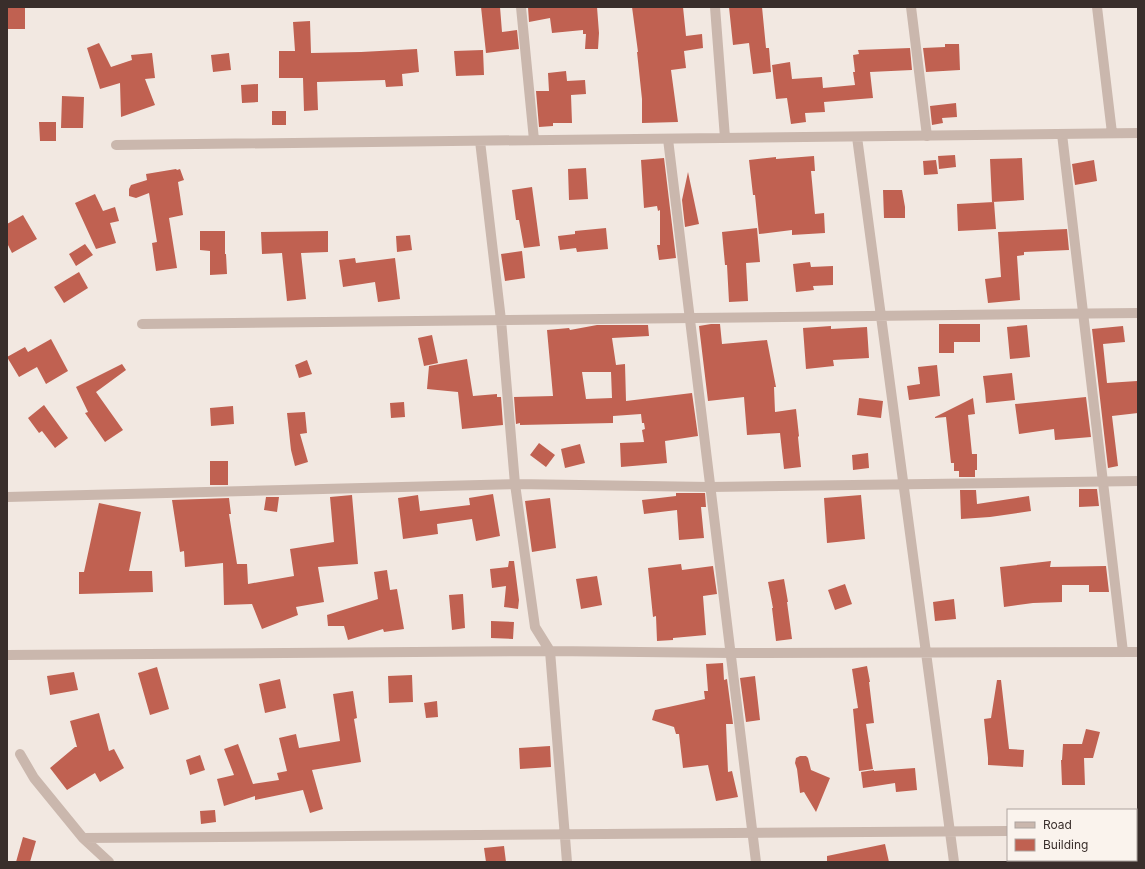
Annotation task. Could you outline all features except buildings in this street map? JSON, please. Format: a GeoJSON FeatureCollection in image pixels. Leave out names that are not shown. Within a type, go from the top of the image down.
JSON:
{"type":"FeatureCollection","features":[{"type":"Feature","properties":{"kind":"street"},"geometry":{"type":"LineString","coordinates":[[521,7],[534,140]]}},
{"type":"Feature","properties":{"kind":"street"},"geometry":{"type":"LineString","coordinates":[[715,7],[725,138]]}},
{"type":"Feature","properties":{"kind":"street"},"geometry":{"type":"LineString","coordinates":[[911,7],[926,136]]}},
{"type":"Feature","properties":{"kind":"street"},"geometry":{"type":"LineString","coordinates":[[1097,7],[1112,133]]}},
{"type":"Feature","properties":{"kind":"street"},"geometry":{"type":"LineString","coordinates":[[116,145],[1138,133]]}},
{"type":"Feature","properties":{"kind":"street"},"geometry":{"type":"LineString","coordinates":[[1062,134],[1123,652]]}},
{"type":"Feature","properties":{"kind":"street"},"geometry":{"type":"LineString","coordinates":[[857,136],[954,862]]}},
{"type":"Feature","properties":{"kind":"street"},"geometry":{"type":"LineString","coordinates":[[668,139],[756,862]]}},
{"type":"Feature","properties":{"kind":"street"},"geometry":{"type":"LineString","coordinates":[[480,141],[501,320],[514,484],[535,627],[550,651],[567,862]]}},
{"type":"Feature","properties":{"kind":"street"},"geometry":{"type":"LineString","coordinates":[[142,324],[1138,312]]}},
{"type":"Feature","properties":{"kind":"street"},"geometry":{"type":"LineString","coordinates":[[7,497],[514,484],[710,487],[1138,481]]}},
{"type":"Feature","properties":{"kind":"street"},"geometry":{"type":"LineString","coordinates":[[7,655],[550,651],[731,653],[1138,652]]}},
{"type":"Feature","properties":{"kind":"street"},"geometry":{"type":"LineString","coordinates":[[20,754],[34,778],[83,838],[109,862]]}},
{"type":"Feature","properties":{"kind":"street"},"geometry":{"type":"LineString","coordinates":[[83,838],[1007,831]]}}]}
